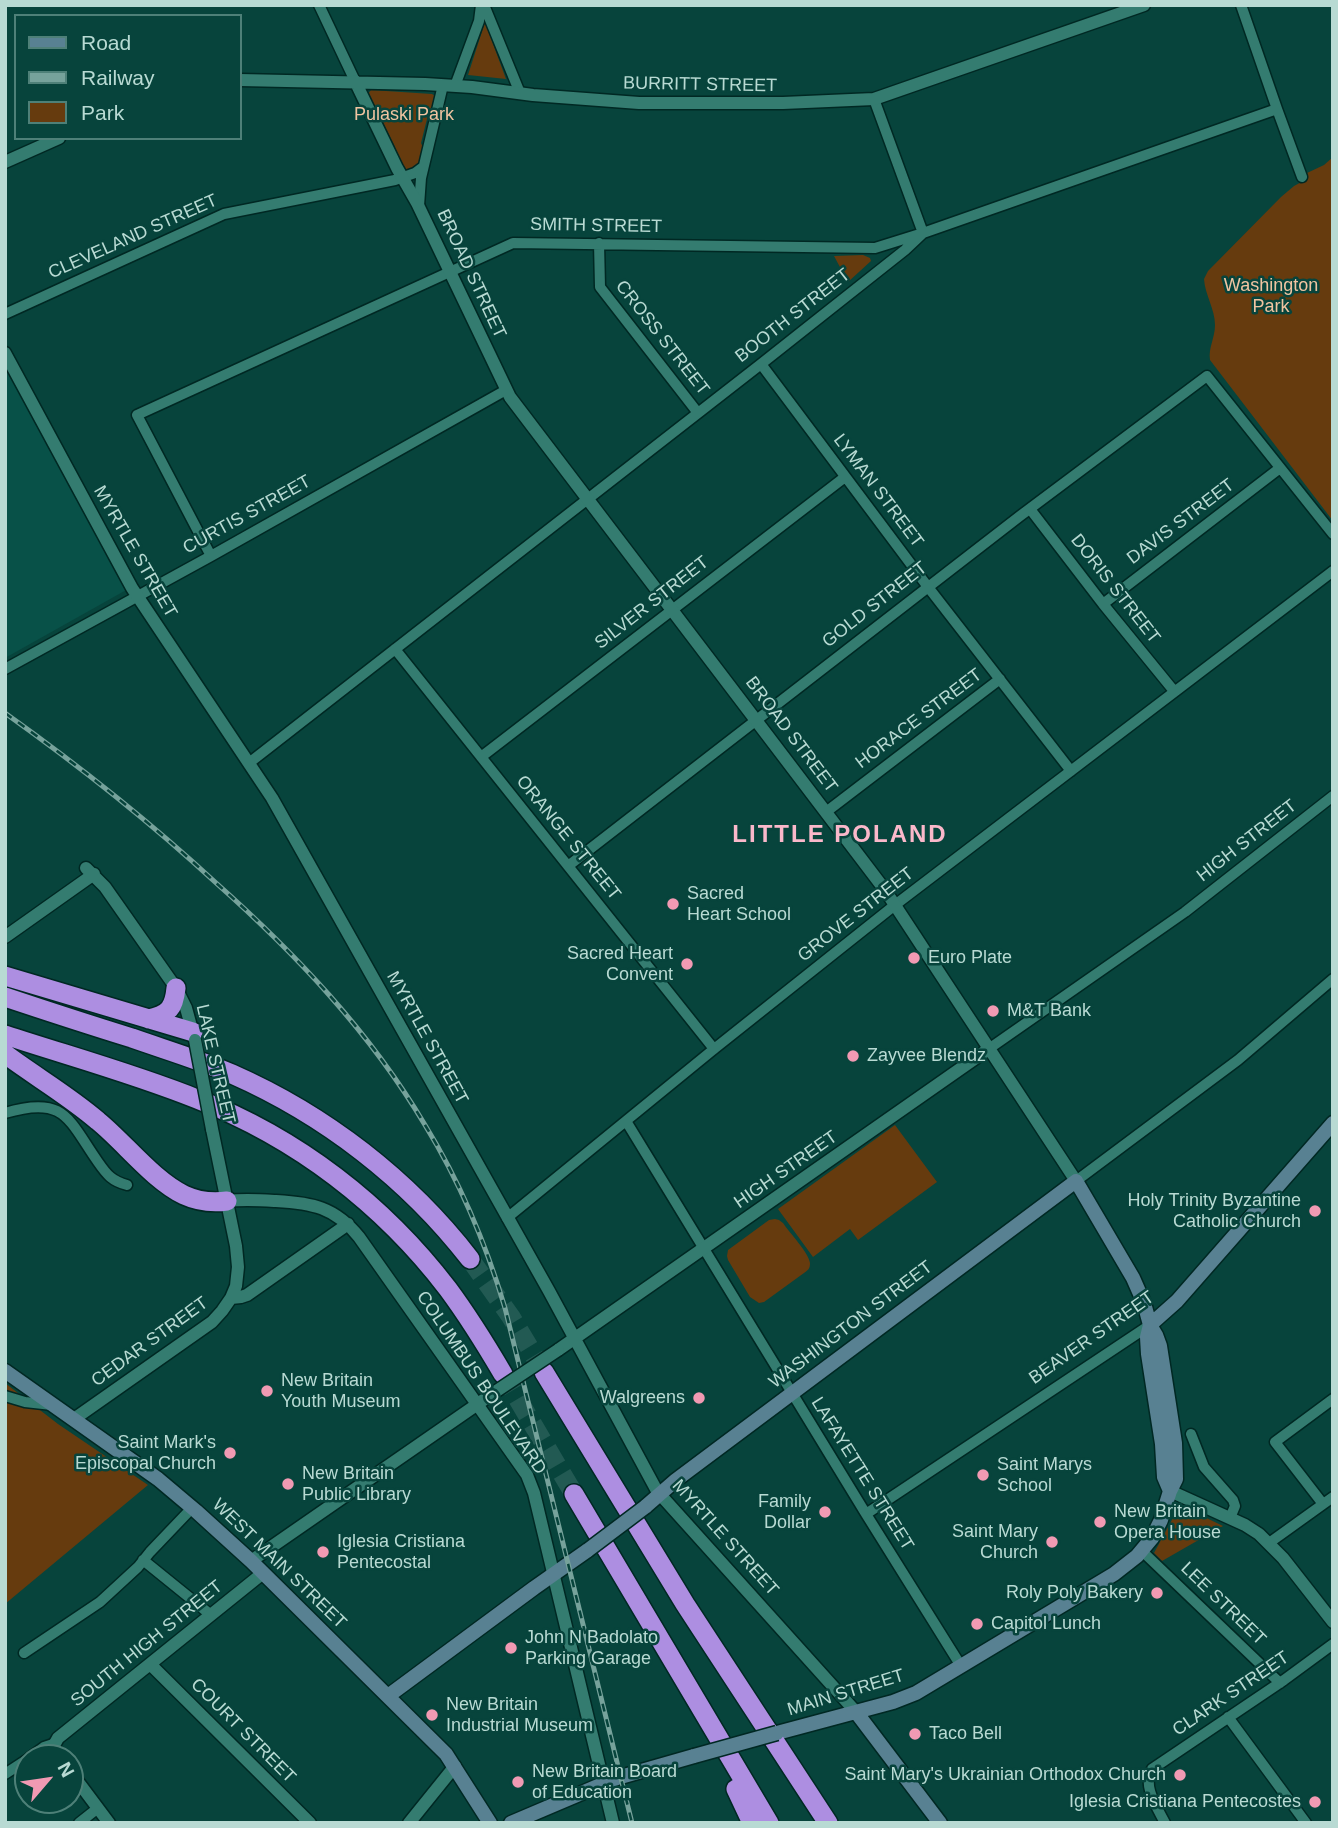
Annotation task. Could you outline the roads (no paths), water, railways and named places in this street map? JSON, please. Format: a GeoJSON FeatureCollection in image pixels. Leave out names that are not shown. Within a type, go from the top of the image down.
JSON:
{"type":"FeatureCollection","features":[{"type":"Feature","properties":{"kind":"highway"},"geometry":{"type":"LineString","coordinates":[[5,976],[149,1019],[194,1036]]}},
{"type":"Feature","properties":{"kind":"highway"},"geometry":{"type":"LineString","coordinates":[[149,1019],[163,1015],[170,1009],[176,988]]}},
{"type":"Feature","properties":{"kind":"highway"},"geometry":{"type":"LineString","coordinates":[[5,997],[205,1063],[282,1099],[331,1128],[395,1178],[431,1213],[470,1259]]}},
{"type":"Feature","properties":{"kind":"highway"},"geometry":{"type":"LineString","coordinates":[[5,1035],[199,1099],[253,1124],[310,1158],[349,1187],[421,1257],[458,1303],[499,1383]]}},
{"type":"Feature","properties":{"kind":"highway"},"geometry":{"type":"LineString","coordinates":[[5,1054],[87,1112],[179,1192],[208,1202],[227,1201]]}},
{"type":"Feature","properties":{"kind":"highway"},"geometry":{"type":"LineString","coordinates":[[544,1372],[671,1582],[828,1823]]}},
{"type":"Feature","properties":{"kind":"highway"},"geometry":{"type":"LineString","coordinates":[[574,1494],[769,1823]]}},
{"type":"Feature","properties":{"kind":"highway"},"geometry":{"type":"LineString","coordinates":[[678,1669],[690,1706],[752,1823]]}},
{"type":"Feature","properties":{"kind":"highway"},"geometry":{"type":"LineString","coordinates":[[796,1774],[816,1791],[843,1823]]}},
{"type":"Feature","properties":{"kind":"main road","name":"BEAVER STREET"},"geometry":{"type":"LineString","coordinates":[[1150,1325],[1177,1301],[1332,1124]]}},
{"type":"Feature","properties":{"kind":"main road","name":"BROAD STREET"},"geometry":{"type":"LineString","coordinates":[[1076,1181],[1133,1278],[1150,1325]]}},
{"type":"Feature","properties":{"kind":"main road","name":"WASHINGTON STREET"},"geometry":{"type":"LineString","coordinates":[[388,1696],[588,1550],[676,1480],[1076,1181]]}},
{"type":"Feature","properties":{"kind":"main road","name":"MAIN STREET"},"geometry":{"type":"LineString","coordinates":[[511,1823],[603,1783],[910,1695],[1107,1579],[1132,1560],[1142,1551],[1158,1527],[1177,1477],[1159,1343],[1150,1325]]}},
{"type":"Feature","properties":{"kind":"main road","name":"WEST MAIN STREET"},"geometry":{"type":"LineString","coordinates":[[5,1371],[141,1466],[251,1561],[443,1751],[490,1823]]}},
{"type":"Feature","properties":{"kind":"main road"},"geometry":{"type":"LineString","coordinates":[[856,1712],[940,1823]]}},
{"type":"Feature","properties":{"kind":"street","name":"BROAD STREET"},"geometry":{"type":"LineString","coordinates":[[319,5],[506,390],[895,905],[1076,1181]]}},
{"type":"Feature","properties":{"kind":"street","name":"BROAD STREET"},"geometry":{"type":"LineString","coordinates":[[419,208],[423,167],[449,86],[478,25],[483,5]]}},
{"type":"Feature","properties":{"kind":"street"},"geometry":{"type":"LineString","coordinates":[[483,5],[520,93]]}},
{"type":"Feature","properties":{"kind":"street","name":"BURRITT STREET"},"geometry":{"type":"LineString","coordinates":[[242,79],[449,86],[645,103],[783,103],[874,99],[1144,5]]}},
{"type":"Feature","properties":{"kind":"street"},"geometry":{"type":"LineString","coordinates":[[1241,5],[1302,177]]}},
{"type":"Feature","properties":{"kind":"street"},"geometry":{"type":"LineString","coordinates":[[874,99],[923,233]]}},
{"type":"Feature","properties":{"kind":"street","name":"BOOTH STREET"},"geometry":{"type":"LineString","coordinates":[[249,763],[761,364],[923,233],[1277,109]]}},
{"type":"Feature","properties":{"kind":"street"},"geometry":{"type":"LineString","coordinates":[[5,162],[54,140]]}},
{"type":"Feature","properties":{"kind":"street"},"geometry":{"type":"LineString","coordinates":[[402,178],[423,167]]}},
{"type":"Feature","properties":{"kind":"street","name":"CLEVELAND STREET"},"geometry":{"type":"LineString","coordinates":[[5,314],[224,214],[402,178]]}},
{"type":"Feature","properties":{"kind":"street","name":"SMITH STREET"},"geometry":{"type":"LineString","coordinates":[[211,556],[137,415],[449,271],[513,243],[875,248],[923,233]]}},
{"type":"Feature","properties":{"kind":"street","name":"CROSS STREET"},"geometry":{"type":"LineString","coordinates":[[599,243],[600,286],[698,413]]}},
{"type":"Feature","properties":{"kind":"street","name":"MYRTLE STREET"},"geometry":{"type":"LineString","coordinates":[[5,353],[137,595],[272,798],[660,1494],[856,1712]]}},
{"type":"Feature","properties":{"kind":"street","name":"LYMAN STREET"},"geometry":{"type":"LineString","coordinates":[[761,364],[928,587],[1071,771]]}},
{"type":"Feature","properties":{"kind":"street","name":"GOLD STREET"},"geometry":{"type":"LineString","coordinates":[[568,866],[928,587],[1207,376],[1280,468]]}},
{"type":"Feature","properties":{"kind":"street","name":"CURTIS STREET"},"geometry":{"type":"LineString","coordinates":[[5,669],[506,390]]}},
{"type":"Feature","properties":{"kind":"street"},"geometry":{"type":"LineString","coordinates":[[1280,468],[1333,534]]}},
{"type":"Feature","properties":{"kind":"street","name":"DAVIS STREET"},"geometry":{"type":"LineString","coordinates":[[1103,604],[1280,468]]}},
{"type":"Feature","properties":{"kind":"street","name":"SILVER STREET"},"geometry":{"type":"LineString","coordinates":[[481,757],[845,477]]}},
{"type":"Feature","properties":{"kind":"street","name":"DORIS STREET"},"geometry":{"type":"LineString","coordinates":[[1030,509],[1174,691]]}},
{"type":"Feature","properties":{"kind":"street","name":"GROVE STREET"},"geometry":{"type":"LineString","coordinates":[[508,1218],[895,905],[1333,571]]}},
{"type":"Feature","properties":{"kind":"street","name":"ORANGE STREET"},"geometry":{"type":"LineString","coordinates":[[391,652],[481,757],[714,1049]]}},
{"type":"Feature","properties":{"kind":"street","name":"HORACE STREET"},"geometry":{"type":"LineString","coordinates":[[826,812],[1000,679]]}},
{"type":"Feature","properties":{"kind":"street","name":"HIGH STREET"},"geometry":{"type":"LineString","coordinates":[[251,1561],[477,1404],[499,1383],[558,1350],[1185,912],[1333,796]]}},
{"type":"Feature","properties":{"kind":"street","name":"LAKE STREET"},"geometry":{"type":"LineString","coordinates":[[5,937],[90,871],[106,887],[176,988],[186,1008],[194,1036],[238,1261],[237,1282],[231,1298]]}},
{"type":"Feature","properties":{"kind":"street","name":"WASHINGTON STREET"},"geometry":{"type":"LineString","coordinates":[[1076,1181],[1246,1054],[1333,979]]}},
{"type":"Feature","properties":{"kind":"street"},"geometry":{"type":"LineString","coordinates":[[5,1113],[36,1106],[50,1107],[66,1115],[106,1173],[116,1182],[127,1185]]}},
{"type":"Feature","properties":{"kind":"street","name":"LAFAYETTE STREET"},"geometry":{"type":"LineString","coordinates":[[626,1121],[961,1665]]}},
{"type":"Feature","properties":{"kind":"street","name":"COLUMBUS BOULEVARD"},"geometry":{"type":"LineString","coordinates":[[227,1201],[251,1199],[306,1203],[327,1210],[348,1224],[530,1481],[613,1823]]}},
{"type":"Feature","properties":{"kind":"street","name":"CEDAR STREET"},"geometry":{"type":"LineString","coordinates":[[74,1419],[212,1322],[231,1298],[247,1295],[348,1224]]}},
{"type":"Feature","properties":{"kind":"street","name":"BEAVER STREET"},"geometry":{"type":"LineString","coordinates":[[866,1514],[1150,1325]]}},
{"type":"Feature","properties":{"kind":"street"},"geometry":{"type":"LineString","coordinates":[[5,1396],[24,1402],[54,1405]]}},
{"type":"Feature","properties":{"kind":"street"},"geometry":{"type":"LineString","coordinates":[[1323,1504],[1275,1442],[1333,1399]]}},
{"type":"Feature","properties":{"kind":"street"},"geometry":{"type":"LineString","coordinates":[[1191,1434],[1204,1467],[1233,1500],[1235,1506],[1230,1518]]}},
{"type":"Feature","properties":{"kind":"street"},"geometry":{"type":"LineString","coordinates":[[1170,1491],[1252,1529],[1269,1543],[1333,1622]]}},
{"type":"Feature","properties":{"kind":"street"},"geometry":{"type":"LineString","coordinates":[[1269,1543],[1333,1497]]}},
{"type":"Feature","properties":{"kind":"street"},"geometry":{"type":"LineString","coordinates":[[24,1653],[98,1604],[192,1508]]}},
{"type":"Feature","properties":{"kind":"street","name":"LEE STREET"},"geometry":{"type":"LineString","coordinates":[[1142,1551],[1280,1683]]}},
{"type":"Feature","properties":{"kind":"street"},"geometry":{"type":"LineString","coordinates":[[143,1560],[211,1615]]}},
{"type":"Feature","properties":{"kind":"street","name":"SOUTH HIGH STREET"},"geometry":{"type":"LineString","coordinates":[[53,1744],[263,1573]]}},
{"type":"Feature","properties":{"kind":"street","name":"CLARK STREET"},"geometry":{"type":"LineString","coordinates":[[1164,1823],[1149,1789],[1149,1773],[1333,1644]]}},
{"type":"Feature","properties":{"kind":"street","name":"COURT STREET"},"geometry":{"type":"LineString","coordinates":[[150,1664],[310,1823]]}},
{"type":"Feature","properties":{"kind":"street"},"geometry":{"type":"LineString","coordinates":[[1228,1717],[1306,1823]]}},
{"type":"Feature","properties":{"kind":"street"},"geometry":{"type":"LineString","coordinates":[[409,1823],[455,1766]]}},
{"type":"Feature","properties":{"kind":"street"},"geometry":{"type":"LineString","coordinates":[[84,1790],[109,1823]]}},
{"type":"Feature","properties":{"kind":"street"},"geometry":{"type":"LineString","coordinates":[[79,1823],[98,1808]]}},
{"type":"Feature","properties":{"kind":"tunnel"},"geometry":{"type":"LineString","coordinates":[[470,1259],[511,1317],[544,1372]]}},
{"type":"Feature","properties":{"kind":"tunnel"},"geometry":{"type":"LineString","coordinates":[[503,1374],[574,1494]]}},
{"type":"Feature","properties":{"kind":"railway"},"geometry":{"type":"LineString","coordinates":[[5,713],[139,815],[274,937],[329,995],[380,1058],[438,1147],[471,1214],[505,1308],[632,1823]]}},
{"type":"Feature","properties":{"kind":"place","name":"Sacred Heart School"},"geometry":{"type":"Point","coordinates":[673,904]}},
{"type":"Feature","properties":{"kind":"place","name":"Euro Plate"},"geometry":{"type":"Point","coordinates":[914,958]}},
{"type":"Feature","properties":{"kind":"place","name":"Sacred Heart Convent"},"geometry":{"type":"Point","coordinates":[687,964]}},
{"type":"Feature","properties":{"kind":"place","name":"M&T Bank"},"geometry":{"type":"Point","coordinates":[993,1011]}},
{"type":"Feature","properties":{"kind":"place","name":"Zayvee Blendz"},"geometry":{"type":"Point","coordinates":[853,1056]}},
{"type":"Feature","properties":{"kind":"place","name":"Holy Trinity Byzantine Catholic Church"},"geometry":{"type":"Point","coordinates":[1315,1211]}},
{"type":"Feature","properties":{"kind":"place","name":"New Britain Youth Museum"},"geometry":{"type":"Point","coordinates":[267,1391]}},
{"type":"Feature","properties":{"kind":"place","name":"Walgreens"},"geometry":{"type":"Point","coordinates":[699,1398]}},
{"type":"Feature","properties":{"kind":"place","name":"Saint Mark's Episcopal Church"},"geometry":{"type":"Point","coordinates":[230,1453]}},
{"type":"Feature","properties":{"kind":"place","name":"Saint Marys School"},"geometry":{"type":"Point","coordinates":[983,1475]}},
{"type":"Feature","properties":{"kind":"place","name":"New Britain Public Library"},"geometry":{"type":"Point","coordinates":[288,1484]}},
{"type":"Feature","properties":{"kind":"place","name":"Family Dollar"},"geometry":{"type":"Point","coordinates":[825,1512]}},
{"type":"Feature","properties":{"kind":"place","name":"New Britain Opera House"},"geometry":{"type":"Point","coordinates":[1100,1522]}},
{"type":"Feature","properties":{"kind":"place","name":"Saint Mary Church"},"geometry":{"type":"Point","coordinates":[1052,1542]}},
{"type":"Feature","properties":{"kind":"place","name":"Iglesia Cristiana Pentecostal"},"geometry":{"type":"Point","coordinates":[323,1552]}},
{"type":"Feature","properties":{"kind":"place","name":"Roly Poly Bakery"},"geometry":{"type":"Point","coordinates":[1157,1593]}},
{"type":"Feature","properties":{"kind":"place","name":"Capitol Lunch"},"geometry":{"type":"Point","coordinates":[977,1624]}},
{"type":"Feature","properties":{"kind":"place","name":"John N Badolato Parking Garage"},"geometry":{"type":"Point","coordinates":[511,1648]}},
{"type":"Feature","properties":{"kind":"place","name":"New Britain Industrial Museum"},"geometry":{"type":"Point","coordinates":[432,1715]}},
{"type":"Feature","properties":{"kind":"place","name":"Taco Bell"},"geometry":{"type":"Point","coordinates":[915,1734]}},
{"type":"Feature","properties":{"kind":"place","name":"Saint Mary's Ukrainian Orthodox Church"},"geometry":{"type":"Point","coordinates":[1180,1775]}},
{"type":"Feature","properties":{"kind":"place","name":"New Britain Board of Education"},"geometry":{"type":"Point","coordinates":[518,1782]}},
{"type":"Feature","properties":{"kind":"place","name":"Iglesia Cristiana Pentecostes"},"geometry":{"type":"Point","coordinates":[1315,1802]}},
{"type":"Feature","properties":{"kind":"district","name":"LITTLE POLAND"},"geometry":{"type":"Point","coordinates":[840,835]}},
{"type":"Feature","properties":{"kind":"park label","name":"Pulaski Park"},"geometry":{"type":"Point","coordinates":[404,115]}},
{"type":"Feature","properties":{"kind":"park label","name":"Washington Park"},"geometry":{"type":"Point","coordinates":[1271,296]}}]}
